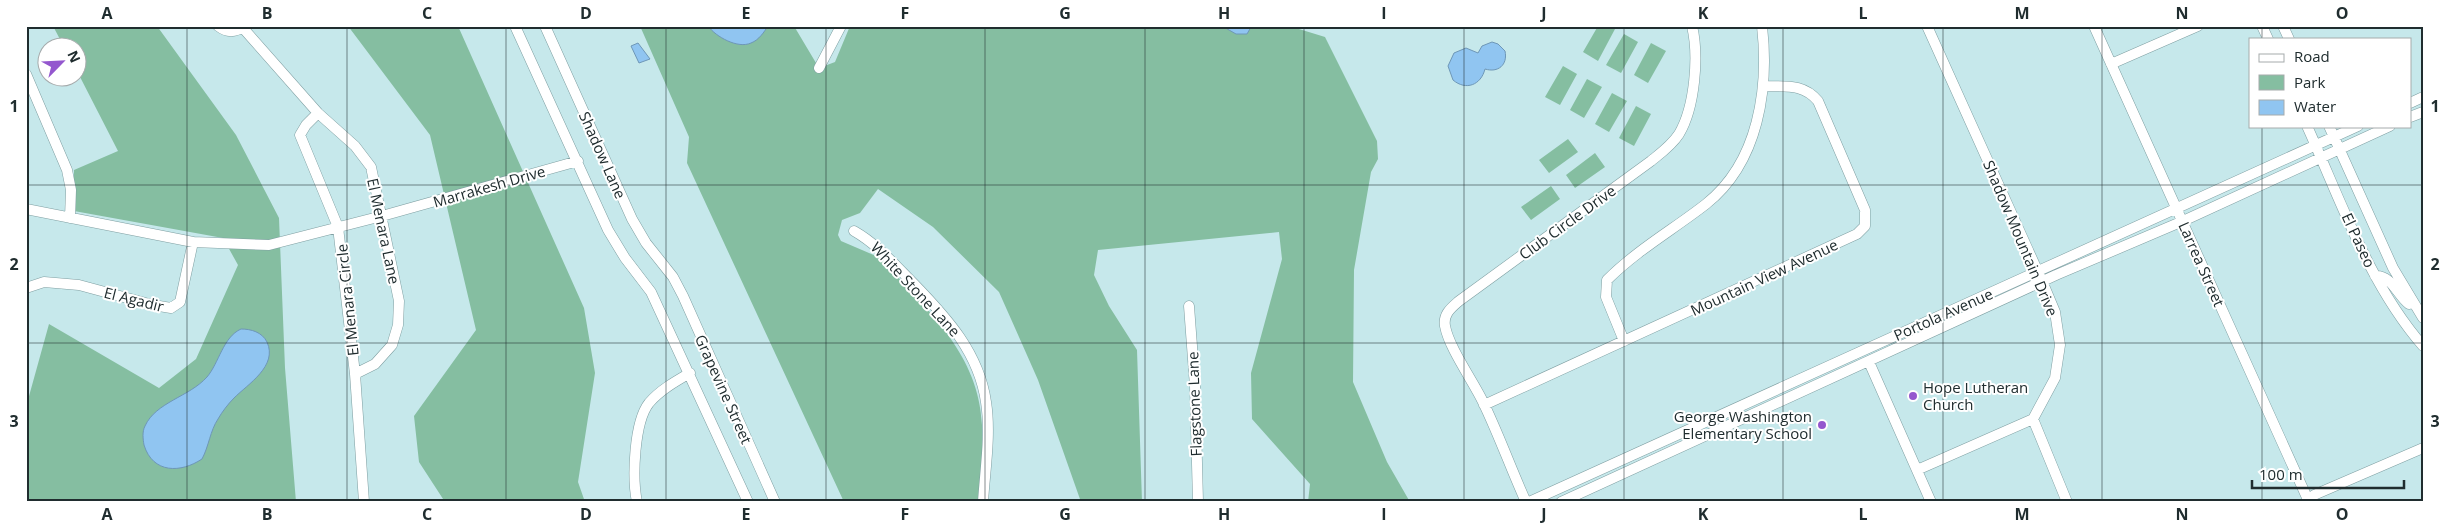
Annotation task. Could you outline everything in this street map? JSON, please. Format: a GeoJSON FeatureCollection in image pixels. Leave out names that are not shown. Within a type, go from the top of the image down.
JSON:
{"type":"FeatureCollection","features":[{"type":"Feature","properties":{"kind":"street","name":"El Menara Lane"},"geometry":{"type":"LineString","coordinates":[[218,26],[230,32],[244,27],[318,113],[356,146],[371,167],[399,301],[398,325],[392,345],[375,364],[354,374]]}},
{"type":"Feature","properties":{"kind":"street"},"geometry":{"type":"LineString","coordinates":[[515,26],[608,230],[625,258],[651,292],[748,502]]}},
{"type":"Feature","properties":{"kind":"street","name":"Shadow Lane"},"geometry":{"type":"LineString","coordinates":[[545,26],[632,219],[646,244],[674,277]]}},
{"type":"Feature","properties":{"kind":"street"},"geometry":{"type":"LineString","coordinates":[[819,68],[841,26]]}},
{"type":"Feature","properties":{"kind":"street","name":"Club Circle Drive"},"geometry":{"type":"LineString","coordinates":[[1528,502],[1484,405],[1445,327],[1445,318],[1449,309],[1651,161],[1673,141],[1679,133],[1690,105],[1697,47],[1692,26]]}},
{"type":"Feature","properties":{"kind":"street"},"geometry":{"type":"LineString","coordinates":[[1624,340],[1606,297],[1607,280],[1640,251],[1708,202],[1729,180],[1746,151],[1758,121],[1764,86],[1762,26]]}},
{"type":"Feature","properties":{"kind":"street","name":"Shadow Mountain Drive"},"geometry":{"type":"LineString","coordinates":[[1927,26],[2055,312],[2060,345],[2055,378],[2033,420]]}},
{"type":"Feature","properties":{"kind":"street","name":"Larrea Street"},"geometry":{"type":"LineString","coordinates":[[2094,26],[2309,502]]}},
{"type":"Feature","properties":{"kind":"street"},"geometry":{"type":"LineString","coordinates":[[2111,64],[2198,26]]}},
{"type":"Feature","properties":{"kind":"street"},"geometry":{"type":"LineString","coordinates":[[2262,26],[2268,38]]}},
{"type":"Feature","properties":{"kind":"street"},"geometry":{"type":"LineString","coordinates":[[2283,26],[2289,38]]}},
{"type":"Feature","properties":{"kind":"street"},"geometry":{"type":"LineString","coordinates":[[26,74],[67,170],[71,190],[70,218]]}},
{"type":"Feature","properties":{"kind":"street","name":"Mountain View Avenue"},"geometry":{"type":"LineString","coordinates":[[1484,405],[1857,234],[1865,226],[1865,210],[1818,101],[1810,92],[1800,87],[1764,86]]}},
{"type":"Feature","properties":{"kind":"street","name":"El Menara Circle"},"geometry":{"type":"LineString","coordinates":[[318,113],[306,125],[300,136],[338,227],[354,374],[364,502]]}},
{"type":"Feature","properties":{"kind":"street","name":"El Paseo"},"geometry":{"type":"LineString","coordinates":[[2308,128],[2321,152],[2376,276],[2399,317],[2423,346]]}},
{"type":"Feature","properties":{"kind":"street","name":"El Paseo"},"geometry":{"type":"LineString","coordinates":[[2329,128],[2393,268],[2414,306],[2423,318]]}},
{"type":"Feature","properties":{"kind":"street","name":"Portola Avenue"},"geometry":{"type":"LineString","coordinates":[[1528,502],[2040,276],[2183,221],[2260,185],[2321,152],[2355,128]]}},
{"type":"Feature","properties":{"kind":"street"},"geometry":{"type":"LineString","coordinates":[[2334,142],[2367,128]]}},
{"type":"Feature","properties":{"kind":"street","name":"Portola Avenue"},"geometry":{"type":"LineString","coordinates":[[2334,142],[2383,128]]}},
{"type":"Feature","properties":{"kind":"street","name":"Portola Avenue"},"geometry":{"type":"LineString","coordinates":[[1561,502],[1869,362],[2177,208],[2321,152]]}},
{"type":"Feature","properties":{"kind":"street","name":"Marrakesh Drive"},"geometry":{"type":"LineString","coordinates":[[26,209],[193,242],[268,245],[382,216],[578,161]]}},
{"type":"Feature","properties":{"kind":"street","name":"White Stone Lane"},"geometry":{"type":"LineString","coordinates":[[854,231],[870,240],[916,286],[946,318],[972,356],[986,402],[983,502]]}},
{"type":"Feature","properties":{"kind":"street","name":"El Agadir"},"geometry":{"type":"LineString","coordinates":[[26,288],[44,282],[79,285],[171,308],[180,302],[193,242]]}},
{"type":"Feature","properties":{"kind":"street"},"geometry":{"type":"LineString","coordinates":[[2376,276],[2389,280],[2402,298],[2414,306]]}},
{"type":"Feature","properties":{"kind":"street","name":"Grapevine Street"},"geometry":{"type":"LineString","coordinates":[[674,277],[774,502]]}},
{"type":"Feature","properties":{"kind":"street","name":"Flagstone Lane"},"geometry":{"type":"LineString","coordinates":[[1189,306],[1195,386],[1198,502]]}},
{"type":"Feature","properties":{"kind":"street"},"geometry":{"type":"LineString","coordinates":[[1869,362],[1931,502]]}},
{"type":"Feature","properties":{"kind":"street"},"geometry":{"type":"LineString","coordinates":[[637,502],[634,487],[635,454],[645,408],[670,385],[690,373]]}},
{"type":"Feature","properties":{"kind":"street"},"geometry":{"type":"LineString","coordinates":[[1918,470],[2033,420],[2067,502]]}},
{"type":"Feature","properties":{"kind":"street"},"geometry":{"type":"LineString","coordinates":[[2309,502],[2314,495],[2423,448]]}},
{"type":"Feature","properties":{"kind":"green space"},"geometry":{"type":"Polygon","coordinates":[[[53,26],[157,26],[236,135],[279,218],[285,368],[296,502],[26,502],[26,407],[49,324],[159,388],[196,359],[238,265],[223,238],[74,211],[74,170],[118,151],[86,88],[88,88],[88,38],[59,38],[53,26]]]}},
{"type":"Feature","properties":{"kind":"green space"},"geometry":{"type":"Polygon","coordinates":[[[348,26],[458,26],[584,308],[595,373],[578,482],[585,502],[445,502],[419,462],[414,416],[476,330],[430,135],[348,26]]]}},
{"type":"Feature","properties":{"kind":"green space"},"geometry":{"type":"Polygon","coordinates":[[[640,26],[794,26],[819,68],[835,62],[850,26],[1298,26],[1299,29],[1325,37],[1377,141],[1378,159],[1371,172],[1354,270],[1353,382],[1387,462],[1410,502],[1308,502],[1310,484],[1252,419],[1251,373],[1282,259],[1279,232],[1098,250],[1094,275],[1109,306],[1137,350],[1142,502],[1081,502],[1038,380],[999,292],[933,227],[878,189],[860,213],[842,220],[838,235],[841,241],[876,256],[886,264],[949,336],[962,356],[972,377],[979,400],[982,425],[980,502],[844,502],[687,163],[689,137],[640,26]]]}},
{"type":"Feature","properties":{"kind":"green space"},"geometry":{"type":"Polygon","coordinates":[[[1598,26],[1610,26],[1615,29],[1598,61],[1583,52],[1598,26]]]}},
{"type":"Feature","properties":{"kind":"green space"},"geometry":{"type":"Polygon","coordinates":[[[1624,34],[1638,42],[1621,73],[1606,65],[1624,34]]]}},
{"type":"Feature","properties":{"kind":"green space"},"geometry":{"type":"Polygon","coordinates":[[[1651,43],[1666,51],[1648,83],[1634,75],[1651,43]]]}},
{"type":"Feature","properties":{"kind":"green space"},"geometry":{"type":"Polygon","coordinates":[[[1563,66],[1577,74],[1560,105],[1545,97],[1563,66]]]}},
{"type":"Feature","properties":{"kind":"green space"},"geometry":{"type":"Polygon","coordinates":[[[1587,79],[1602,87],[1584,118],[1570,110],[1587,79]]]}},
{"type":"Feature","properties":{"kind":"green space"},"geometry":{"type":"Polygon","coordinates":[[[1612,93],[1627,101],[1609,132],[1595,124],[1612,93]]]}},
{"type":"Feature","properties":{"kind":"green space"},"geometry":{"type":"Polygon","coordinates":[[[1636,106],[1651,114],[1634,146],[1619,138],[1636,106]]]}},
{"type":"Feature","properties":{"kind":"green space"},"geometry":{"type":"Polygon","coordinates":[[[1568,139],[1578,152],[1549,173],[1539,160],[1568,139]]]}},
{"type":"Feature","properties":{"kind":"green space"},"geometry":{"type":"Polygon","coordinates":[[[1595,153],[1605,167],[1575,188],[1566,175],[1595,153]]]}},
{"type":"Feature","properties":{"kind":"green space"},"geometry":{"type":"Polygon","coordinates":[[[1551,186],[1560,199],[1531,220],[1521,207],[1551,186]]]}},
{"type":"Feature","properties":{"kind":"water"},"geometry":{"type":"Polygon","coordinates":[[[708,26],[768,26],[756,40],[751,43],[740,44],[722,38],[708,26]]]}},
{"type":"Feature","properties":{"kind":"water"},"geometry":{"type":"Polygon","coordinates":[[[1222,26],[1251,27],[1247,34],[1236,34],[1222,26]]]}},
{"type":"Feature","properties":{"kind":"water"},"geometry":{"type":"Polygon","coordinates":[[[1492,42],[1498,44],[1505,51],[1505,60],[1501,67],[1494,70],[1485,69],[1480,79],[1472,85],[1463,85],[1453,80],[1448,66],[1454,53],[1466,48],[1478,53],[1482,46],[1492,42]]]}},
{"type":"Feature","properties":{"kind":"water"},"geometry":{"type":"Polygon","coordinates":[[[638,43],[650,59],[639,63],[631,46],[638,43]]]}},
{"type":"Feature","properties":{"kind":"water"},"geometry":{"type":"Polygon","coordinates":[[[241,329],[256,332],[267,342],[269,351],[265,367],[232,400],[221,414],[213,428],[202,459],[185,467],[168,468],[161,466],[148,455],[144,445],[143,433],[145,426],[157,411],[200,384],[207,377],[225,344],[241,329]]]}},
{"type":"Feature","properties":{"kind":"place","name":"Hope Lutheran Church"},"geometry":{"type":"Point","coordinates":[1913,396]}},
{"type":"Feature","properties":{"kind":"place","name":"George Washington Elementary School"},"geometry":{"type":"Point","coordinates":[1822,425]}}]}
